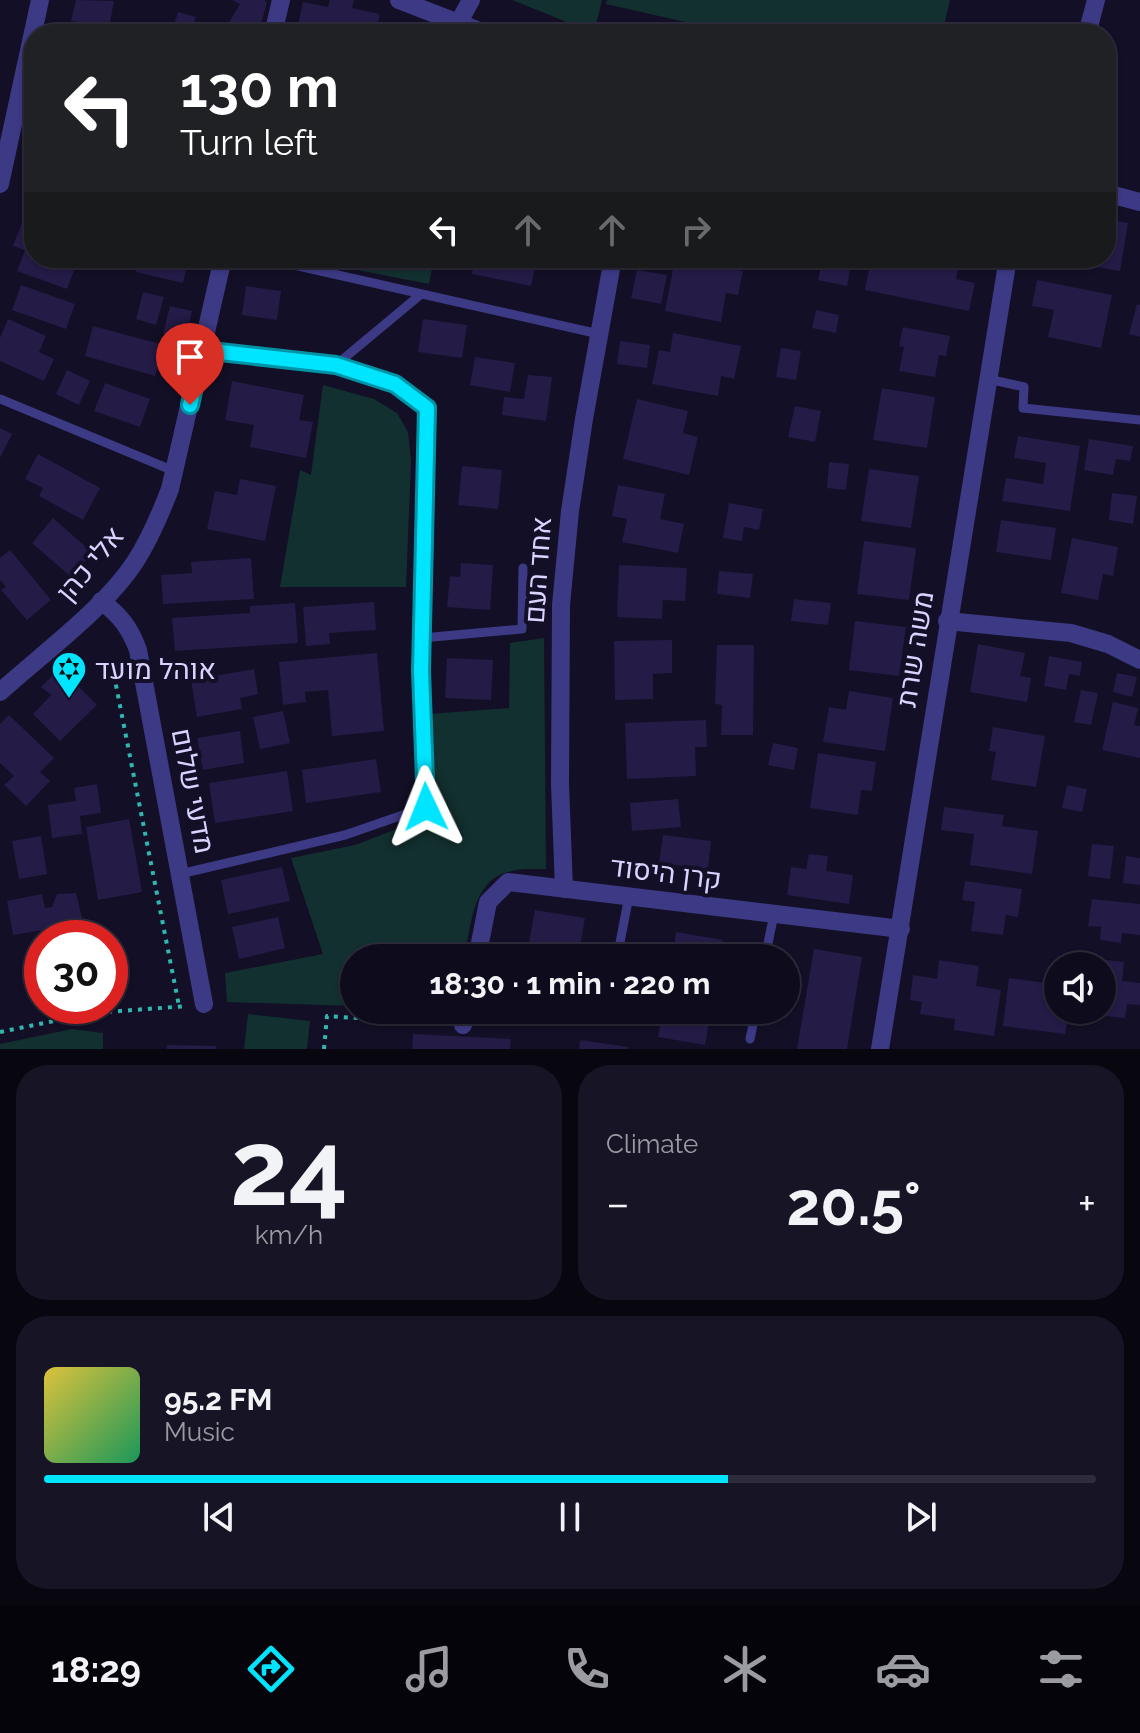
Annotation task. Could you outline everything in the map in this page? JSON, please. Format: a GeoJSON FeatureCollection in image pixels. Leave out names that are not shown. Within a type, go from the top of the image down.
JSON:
{"type":"FeatureCollection","features":[{"type":"Feature","properties":{"kind":"street"},"geometry":{"type":"LineString","coordinates":[[35,24],[40,0]]}},
{"type":"Feature","properties":{"kind":"street"},"geometry":{"type":"LineString","coordinates":[[275,24],[281,0]]}},
{"type":"Feature","properties":{"kind":"street"},"geometry":{"type":"LineString","coordinates":[[399,0],[464,24]]}},
{"type":"Feature","properties":{"kind":"street"},"geometry":{"type":"LineString","coordinates":[[459,22],[471,0]]}},
{"type":"Feature","properties":{"kind":"street"},"geometry":{"type":"LineString","coordinates":[[1090,24],[1096,0]]}},
{"type":"Feature","properties":{"kind":"street"},"geometry":{"type":"LineString","coordinates":[[0,184],[24,74]]}},
{"type":"Feature","properties":{"kind":"street"},"geometry":{"type":"LineString","coordinates":[[1116,196],[1140,202]]}},
{"type":"Feature","properties":{"kind":"street","name":"אלי כהן"},"geometry":{"type":"LineString","coordinates":[[0,692],[101,601],[133,564],[156,524],[174,471],[221,268]]}},
{"type":"Feature","properties":{"kind":"street","name":"אחד העם"},"geometry":{"type":"LineString","coordinates":[[564,889],[560,784],[561,605],[570,511],[611,268]]}},
{"type":"Feature","properties":{"kind":"street","name":"משה שרת"},"geometry":{"type":"LineString","coordinates":[[880,1049],[1006,268]]}},
{"type":"Feature","properties":{"kind":"street"},"geometry":{"type":"LineString","coordinates":[[202,350],[336,365],[395,384],[427,408],[422,638],[426,807]]}},
{"type":"Feature","properties":{"kind":"street","name":"מדעי שלום"},"geometry":{"type":"LineString","coordinates":[[101,601],[124,622],[138,650],[204,1004]]}},
{"type":"Feature","properties":{"kind":"street"},"geometry":{"type":"LineString","coordinates":[[947,621],[1071,633],[1108,644],[1140,660]]}},
{"type":"Feature","properties":{"kind":"street","name":"קרן היסוד"},"geometry":{"type":"LineString","coordinates":[[480,944],[488,902],[508,882],[901,929]]}},
{"type":"Feature","properties":{"kind":"lane"},"geometry":{"type":"LineString","coordinates":[[305,268],[599,334]]}},
{"type":"Feature","properties":{"kind":"lane"},"geometry":{"type":"LineString","coordinates":[[336,365],[420,295]]}},
{"type":"Feature","properties":{"kind":"lane"},"geometry":{"type":"LineString","coordinates":[[988,379],[1024,387],[1023,408],[1140,420]]}},
{"type":"Feature","properties":{"kind":"lane"},"geometry":{"type":"LineString","coordinates":[[0,399],[174,471]]}},
{"type":"Feature","properties":{"kind":"lane"},"geometry":{"type":"LineString","coordinates":[[422,638],[522,629],[523,568]]}},
{"type":"Feature","properties":{"kind":"lane"},"geometry":{"type":"LineString","coordinates":[[180,874],[345,835],[426,807]]}},
{"type":"Feature","properties":{"kind":"lane"},"geometry":{"type":"LineString","coordinates":[[620,944],[629,896]]}},
{"type":"Feature","properties":{"kind":"lane"},"geometry":{"type":"LineString","coordinates":[[768,944],[774,914]]}},
{"type":"Feature","properties":{"kind":"lane"},"geometry":{"type":"LineString","coordinates":[[750,1039],[753,1024]]}},
{"type":"Feature","properties":{"kind":"path"},"geometry":{"type":"LineString","coordinates":[[112,665],[179,1006]]}},
{"type":"Feature","properties":{"kind":"path"},"geometry":{"type":"LineString","coordinates":[[0,1032],[93,1013],[204,1004]]}},
{"type":"Feature","properties":{"kind":"path"},"geometry":{"type":"LineString","coordinates":[[324,1049],[327,1016],[340,1016]]}},
{"type":"Feature","properties":{"kind":"green space"},"geometry":{"type":"Polygon","coordinates":[[[512,0],[602,0],[596,24],[572,24],[512,0]]]}},
{"type":"Feature","properties":{"kind":"green space"},"geometry":{"type":"Polygon","coordinates":[[[607,0],[950,0],[944,24],[694,24],[606,4],[607,0]]]}},
{"type":"Feature","properties":{"kind":"green space"},"geometry":{"type":"Polygon","coordinates":[[[347,268],[432,268],[429,284],[347,268]]]}},
{"type":"Feature","properties":{"kind":"green space"},"geometry":{"type":"Polygon","coordinates":[[[323,385],[374,399],[397,413],[408,432],[411,461],[406,587],[280,587],[300,470],[311,475],[323,385]]]}},
{"type":"Feature","properties":{"kind":"green space"},"geometry":{"type":"Polygon","coordinates":[[[544,638],[546,869],[513,871],[496,877],[487,885],[475,907],[467,944],[340,944],[340,1006],[227,1002],[225,973],[323,954],[291,858],[355,845],[435,814],[429,714],[509,708],[510,643],[544,638]]]}},
{"type":"Feature","properties":{"kind":"green space"},"geometry":{"type":"Polygon","coordinates":[[[248,1014],[310,1021],[307,1049],[244,1049],[248,1014]]]}},
{"type":"Feature","properties":{"kind":"green space"},"geometry":{"type":"Polygon","coordinates":[[[72,1029],[103,1033],[103,1049],[0,1049],[0,1044],[72,1029]]]}},
{"type":"Feature","properties":{"kind":"building"},"geometry":{"type":"Polygon","coordinates":[[[76,0],[114,1],[110,24],[71,21],[76,0]]]}},
{"type":"Feature","properties":{"kind":"building"},"geometry":{"type":"Polygon","coordinates":[[[232,0],[265,0],[267,3],[261,24],[228,24],[240,4],[232,0]]]}},
{"type":"Feature","properties":{"kind":"building"},"geometry":{"type":"Polygon","coordinates":[[[330,0],[354,0],[352,8],[380,14],[378,24],[298,24],[303,2],[328,7],[330,0]]]}},
{"type":"Feature","properties":{"kind":"building"},"geometry":{"type":"Polygon","coordinates":[[[178,12],[196,17],[194,24],[174,24],[178,12]]]}},
{"type":"Feature","properties":{"kind":"building"},"geometry":{"type":"Polygon","coordinates":[[[24,217],[24,250],[13,246],[24,217]]]}},
{"type":"Feature","properties":{"kind":"building"},"geometry":{"type":"Polygon","coordinates":[[[1116,221],[1128,223],[1120,271],[1102,268],[1116,268],[1116,221]]]}},
{"type":"Feature","properties":{"kind":"building"},"geometry":{"type":"Polygon","coordinates":[[[24,253],[24,268],[75,268],[67,289],[17,271],[24,253]]]}},
{"type":"Feature","properties":{"kind":"building"},"geometry":{"type":"Polygon","coordinates":[[[137,268],[187,268],[183,283],[136,272],[137,268]]]}},
{"type":"Feature","properties":{"kind":"building"},"geometry":{"type":"Polygon","coordinates":[[[473,268],[535,268],[531,286],[472,274],[473,268]]]}},
{"type":"Feature","properties":{"kind":"building"},"geometry":{"type":"Polygon","coordinates":[[[673,268],[743,271],[738,295],[726,293],[721,322],[665,311],[673,268]]]}},
{"type":"Feature","properties":{"kind":"building"},"geometry":{"type":"Polygon","coordinates":[[[821,268],[851,268],[847,286],[818,280],[821,268]]]}},
{"type":"Feature","properties":{"kind":"building"},"geometry":{"type":"Polygon","coordinates":[[[869,268],[958,268],[956,279],[975,283],[969,311],[865,290],[869,268]]]}},
{"type":"Feature","properties":{"kind":"building"},"geometry":{"type":"Polygon","coordinates":[[[637,270],[667,275],[661,304],[631,298],[637,270]]]}},
{"type":"Feature","properties":{"kind":"building"},"geometry":{"type":"Polygon","coordinates":[[[1037,280],[1112,295],[1101,348],[1048,337],[1054,310],[1032,306],[1037,280]]]}},
{"type":"Feature","properties":{"kind":"building"},"geometry":{"type":"Polygon","coordinates":[[[21,285],[75,304],[66,329],[12,310],[21,285]]]}},
{"type":"Feature","properties":{"kind":"building"},"geometry":{"type":"Polygon","coordinates":[[[246,286],[281,291],[277,320],[242,315],[246,286]]]}},
{"type":"Feature","properties":{"kind":"building"},"geometry":{"type":"Polygon","coordinates":[[[143,292],[164,297],[156,325],[136,319],[143,292]]]}},
{"type":"Feature","properties":{"kind":"building"},"geometry":{"type":"Polygon","coordinates":[[[1137,304],[1140,305],[1140,337],[1129,334],[1137,304]]]}},
{"type":"Feature","properties":{"kind":"building"},"geometry":{"type":"Polygon","coordinates":[[[170,306],[192,311],[186,338],[163,334],[170,306]]]}},
{"type":"Feature","properties":{"kind":"building"},"geometry":{"type":"Polygon","coordinates":[[[816,310],[839,315],[836,333],[812,328],[816,310]]]}},
{"type":"Feature","properties":{"kind":"building"},"geometry":{"type":"Polygon","coordinates":[[[8,319],[46,336],[39,352],[54,359],[44,381],[0,361],[0,338],[8,319]]]}},
{"type":"Feature","properties":{"kind":"building"},"geometry":{"type":"Polygon","coordinates":[[[423,319],[467,325],[462,358],[418,352],[423,319]]]}},
{"type":"Feature","properties":{"kind":"building"},"geometry":{"type":"Polygon","coordinates":[[[93,326],[164,345],[155,376],[85,356],[93,326]]]}},
{"type":"Feature","properties":{"kind":"building"},"geometry":{"type":"Polygon","coordinates":[[[903,327],[950,336],[946,356],[939,355],[935,377],[899,371],[904,347],[899,346],[903,327]]]}},
{"type":"Feature","properties":{"kind":"building"},"geometry":{"type":"Polygon","coordinates":[[[673,333],[741,346],[734,379],[721,376],[718,396],[652,384],[659,350],[670,352],[673,333]]]}},
{"type":"Feature","properties":{"kind":"building"},"geometry":{"type":"Polygon","coordinates":[[[620,341],[650,345],[647,368],[617,364],[620,341]]]}},
{"type":"Feature","properties":{"kind":"building"},"geometry":{"type":"Polygon","coordinates":[[[781,348],[801,351],[796,380],[776,377],[781,348]]]}},
{"type":"Feature","properties":{"kind":"building"},"geometry":{"type":"Polygon","coordinates":[[[475,357],[515,363],[510,392],[470,385],[475,357]]]}},
{"type":"Feature","properties":{"kind":"building"},"geometry":{"type":"Polygon","coordinates":[[[67,370],[90,381],[79,405],[56,394],[67,370]]]}},
{"type":"Feature","properties":{"kind":"building"},"geometry":{"type":"Polygon","coordinates":[[[528,375],[552,377],[546,421],[502,415],[504,397],[524,399],[528,375]]]}},
{"type":"Feature","properties":{"kind":"building"},"geometry":{"type":"Polygon","coordinates":[[[232,381],[304,395],[299,420],[313,422],[306,458],[250,447],[254,425],[225,420],[232,381]]]}},
{"type":"Feature","properties":{"kind":"building"},"geometry":{"type":"Polygon","coordinates":[[[105,383],[150,399],[140,427],[94,411],[105,383]]]}},
{"type":"Feature","properties":{"kind":"building"},"geometry":{"type":"Polygon","coordinates":[[[882,388],[935,397],[927,448],[873,440],[882,388]]]}},
{"type":"Feature","properties":{"kind":"building"},"geometry":{"type":"Polygon","coordinates":[[[637,399],[688,411],[683,433],[698,437],[689,475],[623,459],[637,399]]]}},
{"type":"Feature","properties":{"kind":"building"},"geometry":{"type":"Polygon","coordinates":[[[795,406],[821,411],[815,442],[788,437],[795,406]]]}},
{"type":"Feature","properties":{"kind":"building"},"geometry":{"type":"Polygon","coordinates":[[[0,428],[12,434],[0,458],[0,428]]]}},
{"type":"Feature","properties":{"kind":"building"},"geometry":{"type":"Polygon","coordinates":[[[1018,436],[1080,446],[1070,511],[1002,501],[1006,478],[1043,484],[1046,463],[1014,458],[1018,436]]]}},
{"type":"Feature","properties":{"kind":"building"},"geometry":{"type":"Polygon","coordinates":[[[1089,439],[1133,446],[1130,461],[1116,459],[1113,475],[1084,470],[1089,439]]]}},
{"type":"Feature","properties":{"kind":"building"},"geometry":{"type":"Polygon","coordinates":[[[38,454],[100,488],[83,520],[39,496],[43,488],[25,479],[38,454]]]}},
{"type":"Feature","properties":{"kind":"building"},"geometry":{"type":"Polygon","coordinates":[[[829,462],[849,464],[846,490],[827,488],[829,462]]]}},
{"type":"Feature","properties":{"kind":"building"},"geometry":{"type":"Polygon","coordinates":[[[462,466],[502,470],[498,509],[458,505],[462,466]]]}},
{"type":"Feature","properties":{"kind":"building"},"geometry":{"type":"Polygon","coordinates":[[[869,469],[919,476],[911,528],[861,521],[869,469]]]}},
{"type":"Feature","properties":{"kind":"building"},"geometry":{"type":"Polygon","coordinates":[[[240,479],[276,486],[265,541],[207,529],[215,491],[237,495],[240,479]]]}},
{"type":"Feature","properties":{"kind":"building"},"geometry":{"type":"Polygon","coordinates":[[[618,485],[665,494],[660,519],[684,524],[678,553],[622,542],[627,519],[612,516],[618,485]]]}},
{"type":"Feature","properties":{"kind":"building"},"geometry":{"type":"Polygon","coordinates":[[[1112,493],[1137,496],[1133,524],[1109,520],[1112,493]]]}},
{"type":"Feature","properties":{"kind":"building"},"geometry":{"type":"Polygon","coordinates":[[[729,503],[763,509],[759,530],[744,527],[742,541],[723,538],[729,503]]]}},
{"type":"Feature","properties":{"kind":"building"},"geometry":{"type":"Polygon","coordinates":[[[53,518],[93,553],[71,577],[32,543],[53,518]]]}},
{"type":"Feature","properties":{"kind":"building"},"geometry":{"type":"Polygon","coordinates":[[[1001,520],[1056,528],[1051,560],[996,552],[1001,520]]]}},
{"type":"Feature","properties":{"kind":"building"},"geometry":{"type":"Polygon","coordinates":[[[1072,538],[1118,547],[1113,576],[1103,574],[1098,600],[1061,593],[1072,538]]]}},
{"type":"Feature","properties":{"kind":"building"},"geometry":{"type":"Polygon","coordinates":[[[864,541],[916,548],[909,600],[857,594],[864,541]]]}},
{"type":"Feature","properties":{"kind":"building"},"geometry":{"type":"Polygon","coordinates":[[[10,550],[51,600],[27,620],[1,590],[6,587],[0,580],[0,558],[10,550]]]}},
{"type":"Feature","properties":{"kind":"building"},"geometry":{"type":"Polygon","coordinates":[[[251,558],[254,599],[163,604],[161,575],[192,573],[191,562],[251,558]]]}},
{"type":"Feature","properties":{"kind":"building"},"geometry":{"type":"Polygon","coordinates":[[[461,563],[493,565],[490,610],[447,607],[450,576],[460,577],[461,563]]]}},
{"type":"Feature","properties":{"kind":"building"},"geometry":{"type":"Polygon","coordinates":[[[619,565],[687,568],[685,601],[663,600],[662,619],[617,617],[619,565]]]}},
{"type":"Feature","properties":{"kind":"building"},"geometry":{"type":"Polygon","coordinates":[[[719,571],[753,574],[750,598],[717,594],[719,571]]]}},
{"type":"Feature","properties":{"kind":"building"},"geometry":{"type":"Polygon","coordinates":[[[794,599],[831,603],[828,625],[791,621],[794,599]]]}},
{"type":"Feature","properties":{"kind":"building"},"geometry":{"type":"Polygon","coordinates":[[[374,602],[376,630],[329,633],[330,644],[306,646],[303,607],[374,602]]]}},
{"type":"Feature","properties":{"kind":"building"},"geometry":{"type":"Polygon","coordinates":[[[295,603],[298,643],[175,651],[172,618],[250,613],[250,606],[295,603]]]}},
{"type":"Feature","properties":{"kind":"building"},"geometry":{"type":"Polygon","coordinates":[[[855,621],[906,627],[899,676],[849,670],[855,621]]]}},
{"type":"Feature","properties":{"kind":"building"},"geometry":{"type":"Polygon","coordinates":[[[672,640],[672,673],[653,674],[653,699],[615,700],[614,641],[672,640]]]}},
{"type":"Feature","properties":{"kind":"building"},"geometry":{"type":"Polygon","coordinates":[[[978,644],[1025,653],[1020,676],[1031,678],[1027,702],[970,692],[978,644]]]}},
{"type":"Feature","properties":{"kind":"building"},"geometry":{"type":"Polygon","coordinates":[[[717,645],[754,645],[753,735],[721,735],[722,705],[715,704],[717,645]]]}},
{"type":"Feature","properties":{"kind":"building"},"geometry":{"type":"Polygon","coordinates":[[[377,653],[384,731],[332,736],[328,690],[305,692],[306,702],[283,705],[279,662],[377,653]]]}},
{"type":"Feature","properties":{"kind":"building"},"geometry":{"type":"Polygon","coordinates":[[[1049,656],[1082,662],[1080,676],[1069,674],[1066,690],[1044,686],[1049,656]]]}},
{"type":"Feature","properties":{"kind":"building"},"geometry":{"type":"Polygon","coordinates":[[[447,658],[493,660],[491,700],[445,698],[447,658]]]}},
{"type":"Feature","properties":{"kind":"building","name":"אוהל מועד"},"geometry":{"type":"Polygon","coordinates":[[[60,668],[97,705],[60,741],[33,714],[51,695],[41,687],[60,668]]]}},
{"type":"Feature","properties":{"kind":"building"},"geometry":{"type":"Polygon","coordinates":[[[254,669],[258,694],[240,698],[242,709],[197,717],[191,680],[254,669]]]}},
{"type":"Feature","properties":{"kind":"building"},"geometry":{"type":"Polygon","coordinates":[[[1117,673],[1137,677],[1132,697],[1113,692],[1117,673]]]}},
{"type":"Feature","properties":{"kind":"building"},"geometry":{"type":"Polygon","coordinates":[[[1081,690],[1098,693],[1091,725],[1074,722],[1081,690]]]}},
{"type":"Feature","properties":{"kind":"building"},"geometry":{"type":"Polygon","coordinates":[[[849,691],[893,698],[885,751],[823,742],[829,707],[846,710],[849,691]]]}},
{"type":"Feature","properties":{"kind":"building"},"geometry":{"type":"Polygon","coordinates":[[[1113,702],[1138,708],[1134,725],[1140,726],[1140,758],[1102,750],[1113,702]]]}},
{"type":"Feature","properties":{"kind":"building"},"geometry":{"type":"Polygon","coordinates":[[[283,711],[290,743],[260,749],[253,717],[283,711]]]}},
{"type":"Feature","properties":{"kind":"building"},"geometry":{"type":"Polygon","coordinates":[[[9,715],[54,758],[40,772],[50,781],[26,806],[4,785],[14,776],[0,763],[0,724],[9,715]]]}},
{"type":"Feature","properties":{"kind":"building"},"geometry":{"type":"Polygon","coordinates":[[[706,720],[707,747],[695,747],[696,776],[627,779],[625,723],[706,720]]]}},
{"type":"Feature","properties":{"kind":"building"},"geometry":{"type":"Polygon","coordinates":[[[993,727],[1045,736],[1036,787],[991,780],[996,752],[989,751],[993,727]]]}},
{"type":"Feature","properties":{"kind":"building"},"geometry":{"type":"Polygon","coordinates":[[[240,731],[244,763],[203,770],[197,738],[240,731]]]}},
{"type":"Feature","properties":{"kind":"building"},"geometry":{"type":"Polygon","coordinates":[[[773,743],[798,748],[794,770],[768,765],[773,743]]]}},
{"type":"Feature","properties":{"kind":"building"},"geometry":{"type":"Polygon","coordinates":[[[818,753],[876,762],[872,791],[861,790],[858,815],[810,808],[818,753]]]}},
{"type":"Feature","properties":{"kind":"building"},"geometry":{"type":"Polygon","coordinates":[[[376,759],[381,792],[306,803],[302,770],[376,759]]]}},
{"type":"Feature","properties":{"kind":"building"},"geometry":{"type":"Polygon","coordinates":[[[287,771],[293,811],[215,823],[209,783],[287,771]]]}},
{"type":"Feature","properties":{"kind":"building"},"geometry":{"type":"Polygon","coordinates":[[[97,784],[101,813],[80,816],[82,834],[52,838],[48,805],[76,801],[74,788],[97,784]]]}},
{"type":"Feature","properties":{"kind":"building"},"geometry":{"type":"Polygon","coordinates":[[[1067,785],[1087,789],[1082,812],[1062,808],[1067,785]]]}},
{"type":"Feature","properties":{"kind":"building"},"geometry":{"type":"Polygon","coordinates":[[[678,799],[681,827],[632,831],[630,803],[678,799]]]}},
{"type":"Feature","properties":{"kind":"building"},"geometry":{"type":"Polygon","coordinates":[[[944,807],[1004,815],[1002,826],[1038,831],[1032,874],[970,865],[974,834],[941,830],[944,807]]]}},
{"type":"Feature","properties":{"kind":"building"},"geometry":{"type":"Polygon","coordinates":[[[129,819],[142,892],[98,900],[86,827],[129,819]]]}},
{"type":"Feature","properties":{"kind":"building"},"geometry":{"type":"Polygon","coordinates":[[[663,835],[711,841],[708,869],[659,863],[663,835]]]}},
{"type":"Feature","properties":{"kind":"building"},"geometry":{"type":"Polygon","coordinates":[[[41,836],[47,874],[19,879],[12,841],[41,836]]]}},
{"type":"Feature","properties":{"kind":"building"},"geometry":{"type":"Polygon","coordinates":[[[1092,844],[1114,846],[1110,879],[1088,876],[1092,844]]]}},
{"type":"Feature","properties":{"kind":"building"},"geometry":{"type":"Polygon","coordinates":[[[809,854],[828,856],[826,871],[853,875],[849,904],[787,895],[791,867],[806,869],[809,854]]]}},
{"type":"Feature","properties":{"kind":"building"},"geometry":{"type":"Polygon","coordinates":[[[1126,856],[1140,858],[1140,885],[1123,883],[1126,856]]]}},
{"type":"Feature","properties":{"kind":"building"},"geometry":{"type":"Polygon","coordinates":[[[282,867],[290,901],[228,914],[221,880],[282,867]]]}},
{"type":"Feature","properties":{"kind":"building"},"geometry":{"type":"Polygon","coordinates":[[[965,881],[1022,889],[1018,917],[1006,915],[1003,935],[971,931],[975,902],[962,900],[965,881]]]}},
{"type":"Feature","properties":{"kind":"building"},"geometry":{"type":"Polygon","coordinates":[[[76,893],[83,920],[24,920],[24,933],[13,935],[7,901],[42,894],[45,908],[52,907],[57,894],[76,893]]]}},
{"type":"Feature","properties":{"kind":"building"},"geometry":{"type":"Polygon","coordinates":[[[1092,899],[1140,904],[1140,935],[1122,933],[1121,943],[1100,940],[1101,927],[1088,926],[1092,899]]]}},
{"type":"Feature","properties":{"kind":"building"},"geometry":{"type":"Polygon","coordinates":[[[535,910],[585,918],[580,944],[529,944],[535,910]]]}},
{"type":"Feature","properties":{"kind":"building"},"geometry":{"type":"Polygon","coordinates":[[[278,917],[285,948],[239,959],[232,927],[278,917]]]}},
{"type":"Feature","properties":{"kind":"building"},"geometry":{"type":"Polygon","coordinates":[[[676,932],[723,940],[722,944],[674,944],[676,932]]]}},
{"type":"Feature","properties":{"kind":"building"},"geometry":{"type":"Polygon","coordinates":[[[814,949],[862,957],[847,1049],[797,1049],[814,949]]]}},
{"type":"Feature","properties":{"kind":"building"},"geometry":{"type":"Polygon","coordinates":[[[939,960],[979,966],[976,986],[1001,990],[994,1036],[954,1030],[955,1019],[920,1014],[922,1002],[910,1000],[913,975],[937,979],[939,960]]]}},
{"type":"Feature","properties":{"kind":"building"},"geometry":{"type":"Polygon","coordinates":[[[1116,961],[1124,962],[1122,981],[1140,983],[1140,1005],[1127,1004],[1125,1018],[1116,1017],[1116,961]]]}},
{"type":"Feature","properties":{"kind":"building"},"geometry":{"type":"Polygon","coordinates":[[[1009,978],[1044,983],[1044,1024],[1067,1024],[1065,1034],[1003,1026],[1009,978]]]}},
{"type":"Feature","properties":{"kind":"building"},"geometry":{"type":"Polygon","coordinates":[[[660,1024],[709,1024],[705,1045],[658,1037],[660,1024]]]}},
{"type":"Feature","properties":{"kind":"building"},"geometry":{"type":"Polygon","coordinates":[[[413,1034],[511,1039],[510,1049],[412,1049],[413,1034]]]}},
{"type":"Feature","properties":{"kind":"building"},"geometry":{"type":"Polygon","coordinates":[[[580,1040],[628,1047],[628,1049],[579,1049],[580,1040]]]}},
{"type":"Feature","properties":{"kind":"building"},"geometry":{"type":"Polygon","coordinates":[[[167,1045],[216,1046],[216,1049],[167,1049],[167,1045]]]}},
{"type":"Feature","properties":{"kind":"place","name":"אוהל מועד"},"geometry":{"type":"Point","coordinates":[69,700]}},
{"type":"Feature","properties":{"kind":"route"},"geometry":{"type":"LineString","coordinates":[[190,405],[202,350],[336,365],[395,384],[427,408],[421,671],[426,807]]}}]}
